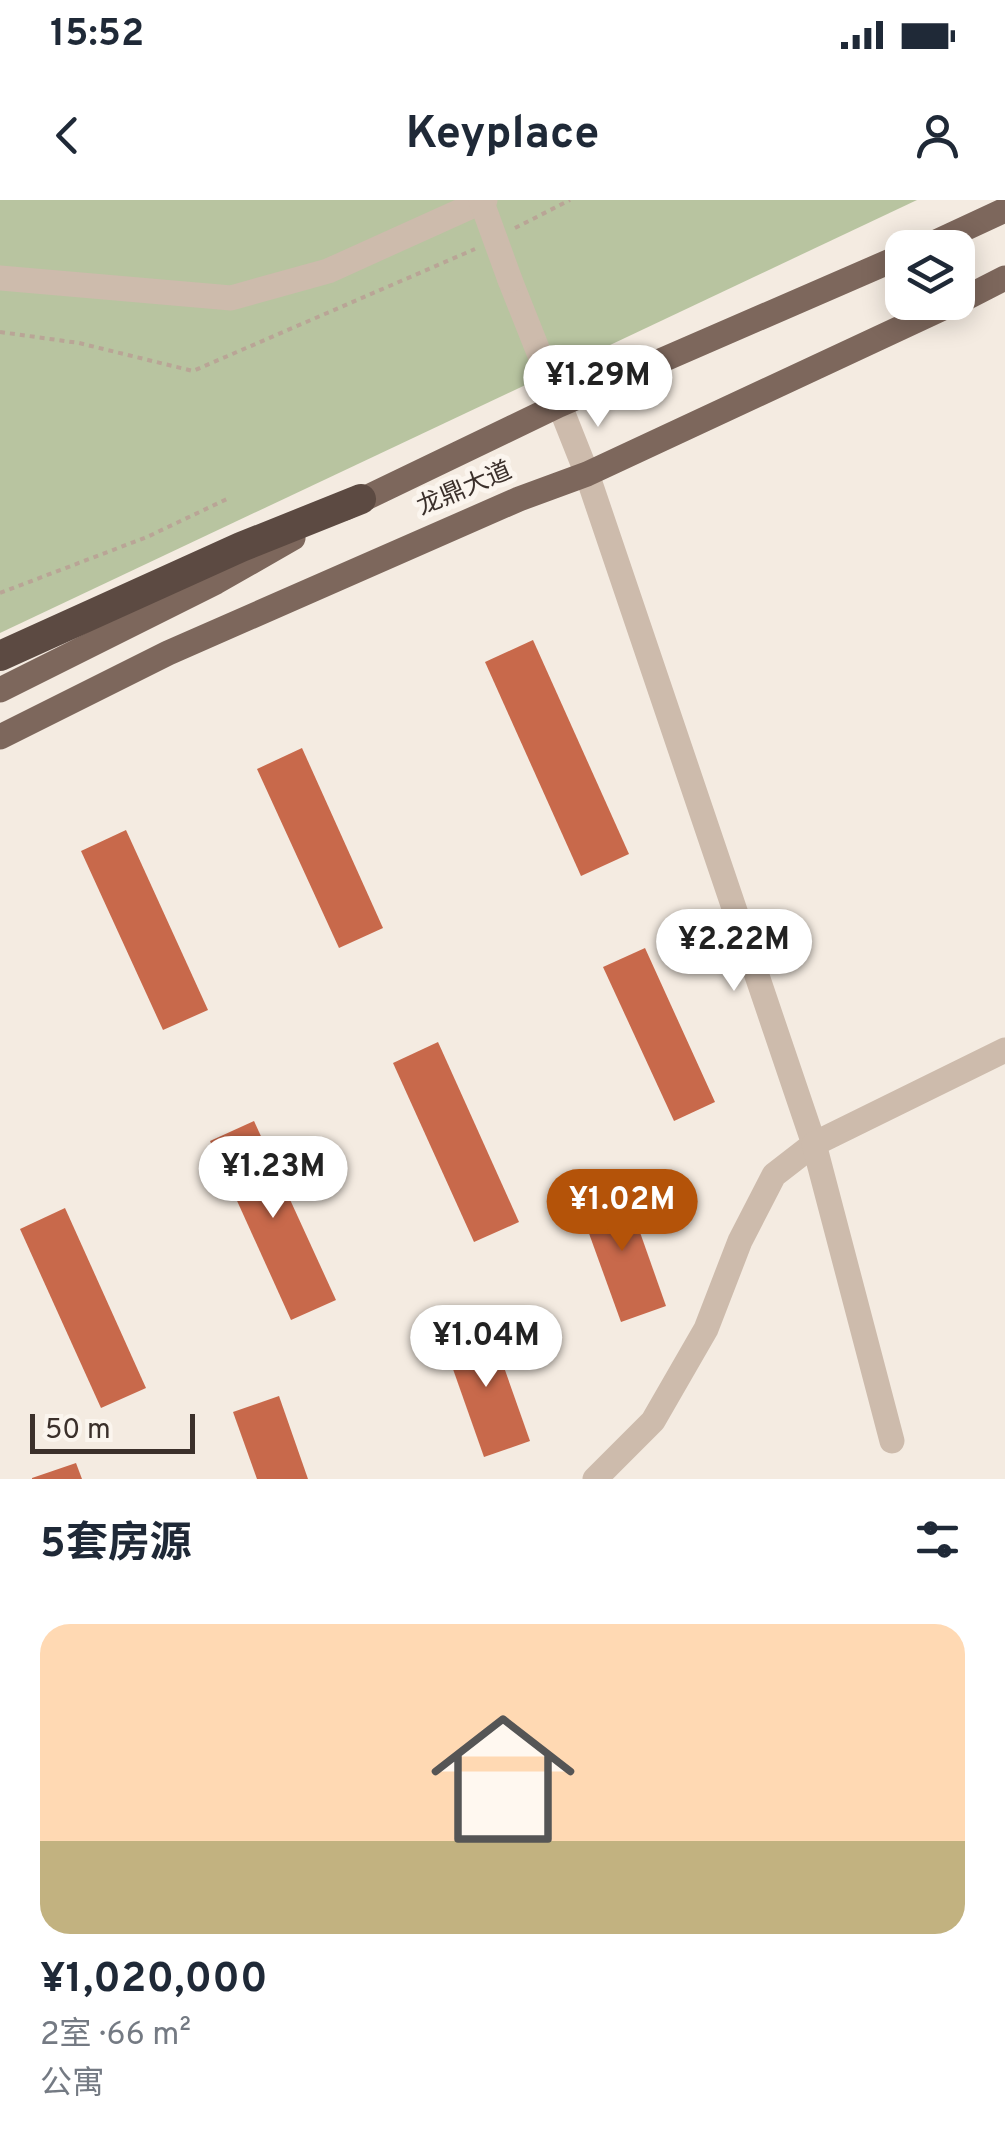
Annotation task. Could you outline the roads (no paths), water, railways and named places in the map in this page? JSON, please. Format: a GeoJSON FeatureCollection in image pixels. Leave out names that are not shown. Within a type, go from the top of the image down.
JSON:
{"type":"FeatureCollection","features":[{"type":"Feature","properties":{"kind":"highway"},"geometry":{"type":"LineString","coordinates":[[0,656],[240,547],[361,498]]}},
{"type":"Feature","properties":{"kind":"main road"},"geometry":{"type":"LineString","coordinates":[[962,230],[1005,210]]}},
{"type":"Feature","properties":{"kind":"main road","name":"龙鼎大道"},"geometry":{"type":"LineString","coordinates":[[0,690],[216,582],[361,498],[559,406],[885,263]]}},
{"type":"Feature","properties":{"kind":"main road","name":"龙鼎大道"},"geometry":{"type":"LineString","coordinates":[[975,293],[1005,278]]}},
{"type":"Feature","properties":{"kind":"main road","name":"龙鼎大道"},"geometry":{"type":"LineString","coordinates":[[0,737],[168,653],[519,499],[587,474],[918,320]]}},
{"type":"Feature","properties":{"kind":"street"},"geometry":{"type":"LineString","coordinates":[[0,278],[231,298],[328,271],[483,200],[510,280],[587,474],[814,1144],[892,1441]]}},
{"type":"Feature","properties":{"kind":"street"},"geometry":{"type":"LineString","coordinates":[[595,1479],[653,1420],[706,1329],[740,1241],[774,1174],[814,1144],[1005,1050]]}}]}
